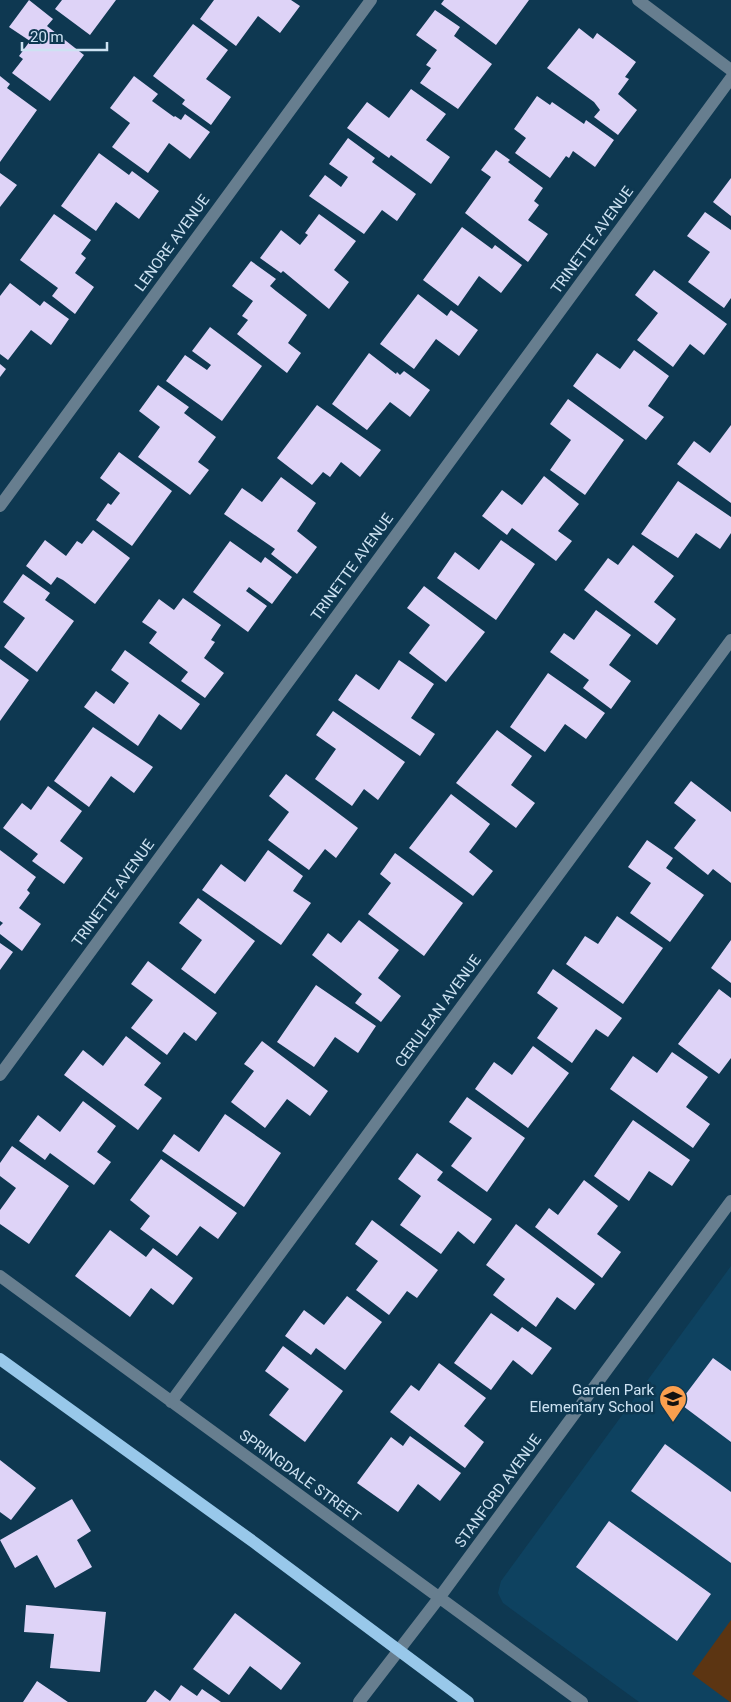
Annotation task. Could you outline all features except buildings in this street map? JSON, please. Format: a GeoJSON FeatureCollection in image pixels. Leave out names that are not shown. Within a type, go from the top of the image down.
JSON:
{"type":"FeatureCollection","features":[{"type":"Feature","properties":{"kind":"main road"},"geometry":{"type":"LineString","coordinates":[[0,1359],[255,1543],[468,1702]]}},
{"type":"Feature","properties":{"kind":"street","name":"LENORE AVENUE"},"geometry":{"type":"LineString","coordinates":[[0,506],[371,0]]}},
{"type":"Feature","properties":{"kind":"street"},"geometry":{"type":"LineString","coordinates":[[638,0],[731,70]]}},
{"type":"Feature","properties":{"kind":"street","name":"TRINETTE AVENUE"},"geometry":{"type":"LineString","coordinates":[[0,1075],[731,78]]}},
{"type":"Feature","properties":{"kind":"street","name":"CERULEAN AVENUE"},"geometry":{"type":"LineString","coordinates":[[171,1402],[731,640]]}},
{"type":"Feature","properties":{"kind":"street","name":"STANFORD AVENUE"},"geometry":{"type":"LineString","coordinates":[[359,1702],[440,1598],[731,1201]]}},
{"type":"Feature","properties":{"kind":"street","name":"SPRINGDALE STREET"},"geometry":{"type":"LineString","coordinates":[[0,1276],[582,1702]]}},
{"type":"Feature","properties":{"kind":"shaded area","name":"Garden Park Elementary School"},"geometry":{"type":"Polygon","coordinates":[[[731,1266],[731,1702],[639,1702],[503,1603],[498,1593],[501,1581],[731,1266]]]}},
{"type":"Feature","properties":{"kind":"shaded area"},"geometry":{"type":"Polygon","coordinates":[[[731,1620],[731,1702],[730,1702],[692,1674],[731,1620]]]}},
{"type":"Feature","properties":{"kind":"place","name":"Garden Park Elementary School"},"geometry":{"type":"Point","coordinates":[673,1423]}}]}
